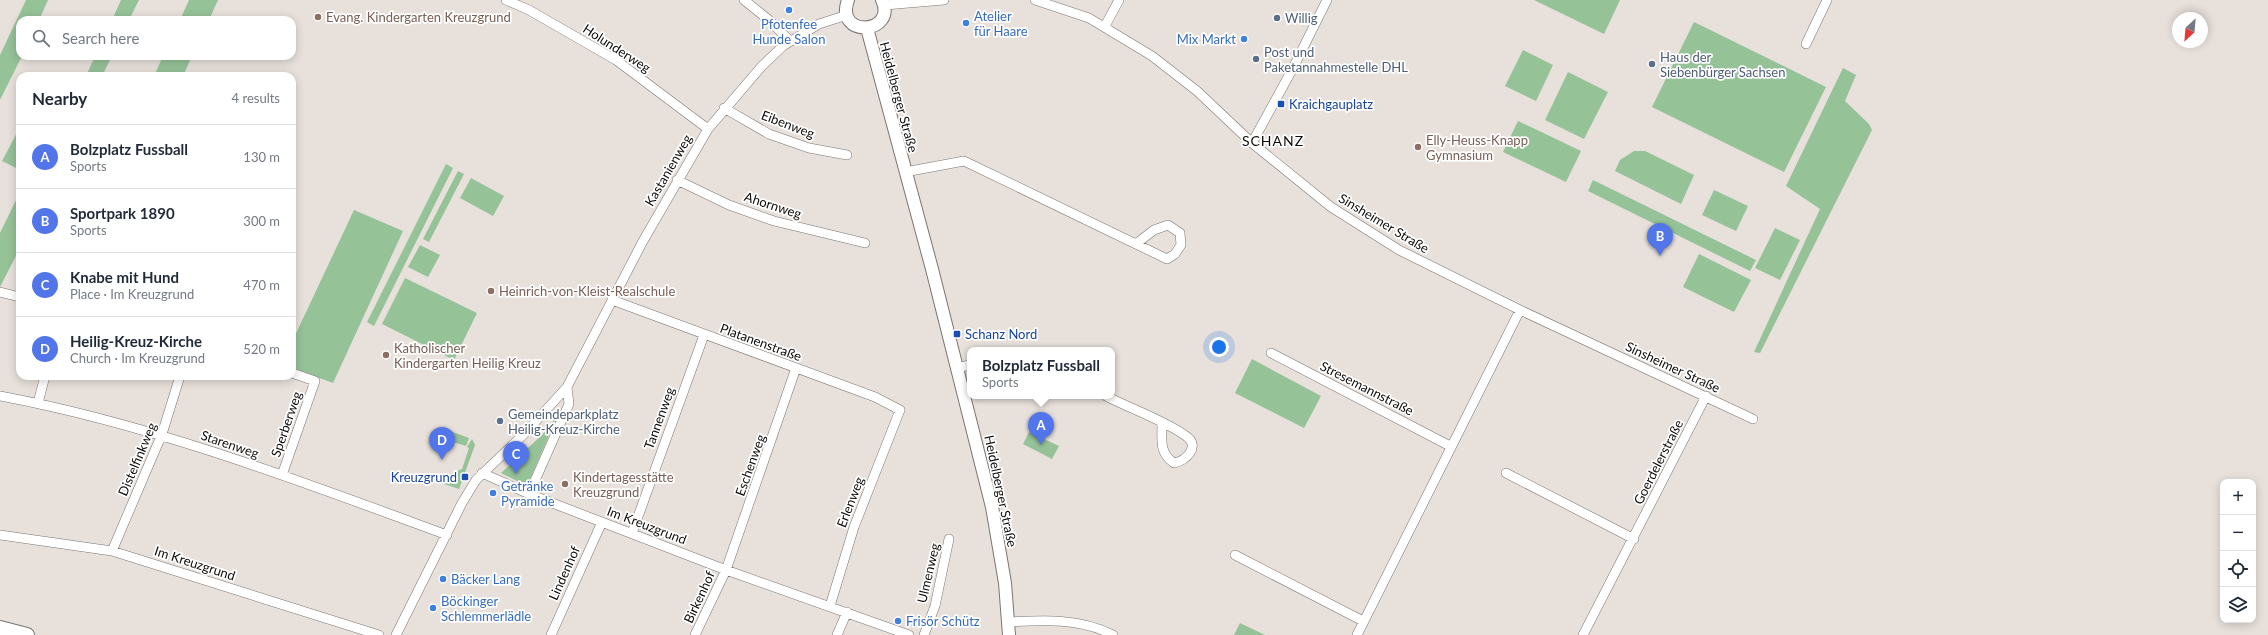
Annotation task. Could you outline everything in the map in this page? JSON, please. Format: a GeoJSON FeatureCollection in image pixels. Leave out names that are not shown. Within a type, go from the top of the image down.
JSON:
{"type":"FeatureCollection","features":[{"type":"Feature","properties":{"kind":"main road"},"geometry":{"type":"LineString","coordinates":[[847,15],[848,0]]}},
{"type":"Feature","properties":{"kind":"main road","name":"Heidelberger Straße"},"geometry":{"type":"LineString","coordinates":[[847,15],[851,22],[859,27],[867,28],[877,25],[884,16],[883,3]]}},
{"type":"Feature","properties":{"kind":"main road","name":"Heidelberger Straße"},"geometry":{"type":"LineString","coordinates":[[867,28],[992,507],[1005,583],[1009,635]]}},
{"type":"Feature","properties":{"kind":"main road"},"geometry":{"type":"LineString","coordinates":[[0,628],[27,635]]}},
{"type":"Feature","properties":{"kind":"street","name":"Holunderweg"},"geometry":{"type":"LineString","coordinates":[[506,0],[529,10],[616,60],[708,129]]}},
{"type":"Feature","properties":{"kind":"street"},"geometry":{"type":"LineString","coordinates":[[744,0],[769,20],[790,41]]}},
{"type":"Feature","properties":{"kind":"street"},"geometry":{"type":"LineString","coordinates":[[883,3],[944,0]]}},
{"type":"Feature","properties":{"kind":"street","name":"Sinsheimer Straße"},"geometry":{"type":"LineString","coordinates":[[1035,0],[1089,18],[1105,26],[1152,56],[1197,91],[1252,143],[1331,207],[1366,230],[1436,269],[1753,419]]}},
{"type":"Feature","properties":{"kind":"street"},"geometry":{"type":"LineString","coordinates":[[1105,26],[1119,0]]}},
{"type":"Feature","properties":{"kind":"street"},"geometry":{"type":"LineString","coordinates":[[1806,44],[1827,0]]}},
{"type":"Feature","properties":{"kind":"street"},"geometry":{"type":"LineString","coordinates":[[1252,143],[1293,68],[1325,3]]}},
{"type":"Feature","properties":{"kind":"street","name":"Kastanienweg"},"geometry":{"type":"LineString","coordinates":[[482,473],[525,433],[567,387],[677,180],[708,129],[724,108],[762,66],[790,41],[819,24],[847,15]]}},
{"type":"Feature","properties":{"kind":"street","name":"Eibenweg"},"geometry":{"type":"LineString","coordinates":[[724,108],[769,134],[809,148],[847,155]]}},
{"type":"Feature","properties":{"kind":"street","name":"Heidelberger Straße"},"geometry":{"type":"LineString","coordinates":[[905,172],[964,161],[1137,243],[1167,259],[1175,254],[1181,245],[1180,233],[1168,225],[1154,230],[1137,243]]}},
{"type":"Feature","properties":{"kind":"street","name":"Ahornweg"},"geometry":{"type":"LineString","coordinates":[[677,180],[729,205],[774,221],[865,243]]}},
{"type":"Feature","properties":{"kind":"street"},"geometry":{"type":"LineString","coordinates":[[0,292],[16,296]]}},
{"type":"Feature","properties":{"kind":"street","name":"Platanenstraße"},"geometry":{"type":"LineString","coordinates":[[612,300],[875,398],[900,410]]}},
{"type":"Feature","properties":{"kind":"street"},"geometry":{"type":"LineString","coordinates":[[1357,635],[1450,446],[1520,310]]}},
{"type":"Feature","properties":{"kind":"street","name":"Tannenweg"},"geometry":{"type":"LineString","coordinates":[[632,533],[704,334]]}},
{"type":"Feature","properties":{"kind":"street","name":"Stresemannstraße"},"geometry":{"type":"LineString","coordinates":[[1271,353],[1450,446]]}},
{"type":"Feature","properties":{"kind":"street"},"geometry":{"type":"LineString","coordinates":[[956,368],[967,366]]}},
{"type":"Feature","properties":{"kind":"street","name":"Eschenweg"},"geometry":{"type":"LineString","coordinates":[[726,570],[796,368]]}},
{"type":"Feature","properties":{"kind":"street","name":"Sperberweg"},"geometry":{"type":"LineString","coordinates":[[282,475],[315,381],[296,374]]}},
{"type":"Feature","properties":{"kind":"street"},"geometry":{"type":"LineString","coordinates":[[38,403],[44,380]]}},
{"type":"Feature","properties":{"kind":"street","name":"Distelfinkweg"},"geometry":{"type":"LineString","coordinates":[[112,551],[162,434],[179,380]]}},
{"type":"Feature","properties":{"kind":"street","name":"Kastanienweg"},"geometry":{"type":"LineString","coordinates":[[529,494],[569,404],[567,387]]}},
{"type":"Feature","properties":{"kind":"street","name":"Starenweg"},"geometry":{"type":"LineString","coordinates":[[0,396],[38,403],[162,434],[282,475],[447,535]]}},
{"type":"Feature","properties":{"kind":"street","name":"Goerdelerstraße"},"geometry":{"type":"LineString","coordinates":[[1583,635],[1634,539],[1706,396]]}},
{"type":"Feature","properties":{"kind":"street"},"geometry":{"type":"LineString","coordinates":[[1112,399],[1162,424]]}},
{"type":"Feature","properties":{"kind":"street","name":"Erlenweg"},"geometry":{"type":"LineString","coordinates":[[830,606],[854,527],[900,410]]}},
{"type":"Feature","properties":{"kind":"street"},"geometry":{"type":"LineString","coordinates":[[396,635],[462,503],[482,473]]}},
{"type":"Feature","properties":{"kind":"street","name":"Im Kreuzgrund"},"geometry":{"type":"LineString","coordinates":[[482,473],[529,494],[726,570],[909,635]]}},
{"type":"Feature","properties":{"kind":"street"},"geometry":{"type":"LineString","coordinates":[[1506,473],[1634,539]]}},
{"type":"Feature","properties":{"kind":"street","name":"Lindenhof"},"geometry":{"type":"LineString","coordinates":[[551,635],[602,522]]}},
{"type":"Feature","properties":{"kind":"street","name":"Im Kreuzgrund"},"geometry":{"type":"LineString","coordinates":[[0,535],[112,551],[379,635]]}},
{"type":"Feature","properties":{"kind":"street","name":"Ulmenweg"},"geometry":{"type":"LineString","coordinates":[[924,635],[934,606],[949,539]]}},
{"type":"Feature","properties":{"kind":"street"},"geometry":{"type":"LineString","coordinates":[[1235,555],[1363,621]]}},
{"type":"Feature","properties":{"kind":"street","name":"Birkenhof"},"geometry":{"type":"LineString","coordinates":[[696,635],[726,570]]}},
{"type":"Feature","properties":{"kind":"street"},"geometry":{"type":"LineString","coordinates":[[837,635],[847,612]]}},
{"type":"Feature","properties":{"kind":"street"},"geometry":{"type":"LineString","coordinates":[[1008,622],[1059,620],[1080,623],[1113,635]]}},
{"type":"Feature","properties":{"kind":"green space"},"geometry":{"type":"Polygon","coordinates":[[[26,0],[48,0],[41,16],[18,16],[26,0]]]}},
{"type":"Feature","properties":{"kind":"green space"},"geometry":{"type":"Polygon","coordinates":[[[121,0],[139,0],[131,16],[114,16],[121,0]]]}},
{"type":"Feature","properties":{"kind":"green space"},"geometry":{"type":"Polygon","coordinates":[[[189,0],[218,0],[211,16],[182,16],[189,0]]]}},
{"type":"Feature","properties":{"kind":"green space"},"geometry":{"type":"Polygon","coordinates":[[[1534,0],[1620,0],[1604,34],[1534,0]]]}},
{"type":"Feature","properties":{"kind":"green space"},"geometry":{"type":"Polygon","coordinates":[[[16,21],[16,60],[20,60],[0,100],[0,55],[16,21]]]}},
{"type":"Feature","properties":{"kind":"green space"},"geometry":{"type":"Polygon","coordinates":[[[1694,22],[1826,87],[1784,172],[1652,107],[1694,22]]]}},
{"type":"Feature","properties":{"kind":"green space"},"geometry":{"type":"Polygon","coordinates":[[[1523,50],[1553,65],[1536,101],[1505,86],[1523,50]]]}},
{"type":"Feature","properties":{"kind":"green space"},"geometry":{"type":"Polygon","coordinates":[[[93,60],[110,60],[104,72],[88,72],[93,60]]]}},
{"type":"Feature","properties":{"kind":"green space"},"geometry":{"type":"Polygon","coordinates":[[[161,60],[190,60],[185,72],[156,72],[161,60]]]}},
{"type":"Feature","properties":{"kind":"green space"},"geometry":{"type":"Polygon","coordinates":[[[1843,68],[1856,75],[1845,101],[1869,124],[1872,130],[1760,353],[1754,352],[1820,209],[1786,186],[1843,68]]]}},
{"type":"Feature","properties":{"kind":"green space"},"geometry":{"type":"Polygon","coordinates":[[[1568,72],[1608,92],[1584,139],[1545,120],[1568,72]]]}},
{"type":"Feature","properties":{"kind":"green space"},"geometry":{"type":"Polygon","coordinates":[[[1518,121],[1581,151],[1566,182],[1503,152],[1518,121]]]}},
{"type":"Feature","properties":{"kind":"green space"},"geometry":{"type":"Polygon","coordinates":[[[16,135],[16,168],[2,161],[16,135]]]}},
{"type":"Feature","properties":{"kind":"green space"},"geometry":{"type":"Polygon","coordinates":[[[1634,151],[1645,151],[1694,175],[1681,204],[1615,171],[1620,160],[1634,151]]]}},
{"type":"Feature","properties":{"kind":"green space"},"geometry":{"type":"Polygon","coordinates":[[[446,164],[453,168],[374,326],[367,322],[446,164]]]}},
{"type":"Feature","properties":{"kind":"green space"},"geometry":{"type":"Polygon","coordinates":[[[458,171],[464,174],[429,242],[423,239],[458,171]]]}},
{"type":"Feature","properties":{"kind":"green space"},"geometry":{"type":"Polygon","coordinates":[[[471,178],[504,196],[493,216],[460,198],[471,178]]]}},
{"type":"Feature","properties":{"kind":"green space"},"geometry":{"type":"Polygon","coordinates":[[[1593,180],[1756,260],[1750,271],[1588,191],[1593,180]]]}},
{"type":"Feature","properties":{"kind":"green space"},"geometry":{"type":"Polygon","coordinates":[[[1714,190],[1748,206],[1736,231],[1702,215],[1714,190]]]}},
{"type":"Feature","properties":{"kind":"green space"},"geometry":{"type":"Polygon","coordinates":[[[16,200],[16,256],[0,287],[0,233],[16,200]]]}},
{"type":"Feature","properties":{"kind":"green space"},"geometry":{"type":"Polygon","coordinates":[[[354,210],[403,231],[333,383],[296,369],[296,333],[354,210]]]}},
{"type":"Feature","properties":{"kind":"green space"},"geometry":{"type":"Polygon","coordinates":[[[1775,228],[1800,240],[1780,280],[1755,268],[1775,228]]]}},
{"type":"Feature","properties":{"kind":"green space"},"geometry":{"type":"Polygon","coordinates":[[[420,245],[440,255],[428,277],[408,267],[420,245]]]}},
{"type":"Feature","properties":{"kind":"green space"},"geometry":{"type":"Polygon","coordinates":[[[1699,254],[1751,280],[1734,312],[1683,287],[1699,254]]]}},
{"type":"Feature","properties":{"kind":"green space"},"geometry":{"type":"Polygon","coordinates":[[[405,278],[477,313],[454,360],[382,324],[405,278]]]}},
{"type":"Feature","properties":{"kind":"green space"},"geometry":{"type":"Polygon","coordinates":[[[1252,359],[1321,396],[1304,428],[1235,393],[1252,359]]]}},
{"type":"Feature","properties":{"kind":"green space"},"geometry":{"type":"Polygon","coordinates":[[[558,415],[527,486],[501,473],[543,434],[558,415]]]}},
{"type":"Feature","properties":{"kind":"green space"},"geometry":{"type":"Polygon","coordinates":[[[450,431],[469,438],[466,446],[453,442],[447,445],[442,442],[444,435],[450,431]]]}},
{"type":"Feature","properties":{"kind":"green space"},"geometry":{"type":"Polygon","coordinates":[[[1029,432],[1059,446],[1052,459],[1023,444],[1029,432]]]}},
{"type":"Feature","properties":{"kind":"green space"},"geometry":{"type":"Polygon","coordinates":[[[472,439],[475,445],[459,489],[441,483],[443,477],[462,469],[469,448],[467,447],[472,439]]]}},
{"type":"Feature","properties":{"kind":"green space"},"geometry":{"type":"Polygon","coordinates":[[[1240,623],[1265,635],[1234,635],[1240,623]]]}},
{"type":"Feature","properties":{"kind":"place","name":"Pfotenfee Hunde Salon"},"geometry":{"type":"Point","coordinates":[789,10]}},
{"type":"Feature","properties":{"kind":"place","name":"Evang. Kindergarten Kreuzgrund"},"geometry":{"type":"Point","coordinates":[318,17]}},
{"type":"Feature","properties":{"kind":"place","name":"Willig"},"geometry":{"type":"Point","coordinates":[1277,18]}},
{"type":"Feature","properties":{"kind":"place","name":"Atelier für Haare"},"geometry":{"type":"Point","coordinates":[966,23]}},
{"type":"Feature","properties":{"kind":"place","name":"Mix Markt"},"geometry":{"type":"Point","coordinates":[1244,39]}},
{"type":"Feature","properties":{"kind":"place","name":"Post und Paketannahmestelle DHL"},"geometry":{"type":"Point","coordinates":[1256,59]}},
{"type":"Feature","properties":{"kind":"place","name":"Haus der Siebenbürger Sachsen"},"geometry":{"type":"Point","coordinates":[1652,64]}},
{"type":"Feature","properties":{"kind":"place","name":"Kraichgauplatz"},"geometry":{"type":"Point","coordinates":[1281,104]}},
{"type":"Feature","properties":{"kind":"place","name":"Elly-Heuss-Knapp Gymnasium"},"geometry":{"type":"Point","coordinates":[1418,147]}},
{"type":"Feature","properties":{"kind":"place","name":"Sportpark 1890"},"geometry":{"type":"Point","coordinates":[1660,256]}},
{"type":"Feature","properties":{"kind":"place","name":"Heinrich-von-Kleist-Realschule"},"geometry":{"type":"Point","coordinates":[491,291]}},
{"type":"Feature","properties":{"kind":"place","name":"Schanz Nord"},"geometry":{"type":"Point","coordinates":[957,334]}},
{"type":"Feature","properties":{"kind":"place","name":"Katholischer Kindergarten Heilig Kreuz"},"geometry":{"type":"Point","coordinates":[386,355]}},
{"type":"Feature","properties":{"kind":"place","name":"Gemeindeparkplatz Heilig-Kreuz-Kirche"},"geometry":{"type":"Point","coordinates":[500,421]}},
{"type":"Feature","properties":{"kind":"place","name":"Bolzplatz Fussball"},"geometry":{"type":"Point","coordinates":[1041,445]}},
{"type":"Feature","properties":{"kind":"place","name":"Heilig-Kreuz-Kirche"},"geometry":{"type":"Point","coordinates":[442,460]}},
{"type":"Feature","properties":{"kind":"place","name":"Knabe mit Hund"},"geometry":{"type":"Point","coordinates":[516,474]}},
{"type":"Feature","properties":{"kind":"place","name":"Kreuzgrund"},"geometry":{"type":"Point","coordinates":[465,477]}},
{"type":"Feature","properties":{"kind":"place","name":"Kindertagesstätte Kreuzgrund"},"geometry":{"type":"Point","coordinates":[565,484]}},
{"type":"Feature","properties":{"kind":"place","name":"Getränke Pyramide"},"geometry":{"type":"Point","coordinates":[493,493]}},
{"type":"Feature","properties":{"kind":"place","name":"Bäcker Lang"},"geometry":{"type":"Point","coordinates":[443,579]}},
{"type":"Feature","properties":{"kind":"place","name":"Böckinger Schlemmerlädle"},"geometry":{"type":"Point","coordinates":[433,608]}},
{"type":"Feature","properties":{"kind":"place","name":"Frisör Schütz"},"geometry":{"type":"Point","coordinates":[898,621]}},
{"type":"Feature","properties":{"kind":"district","name":"SCHANZ"},"geometry":{"type":"Point","coordinates":[1273,141]}}]}
